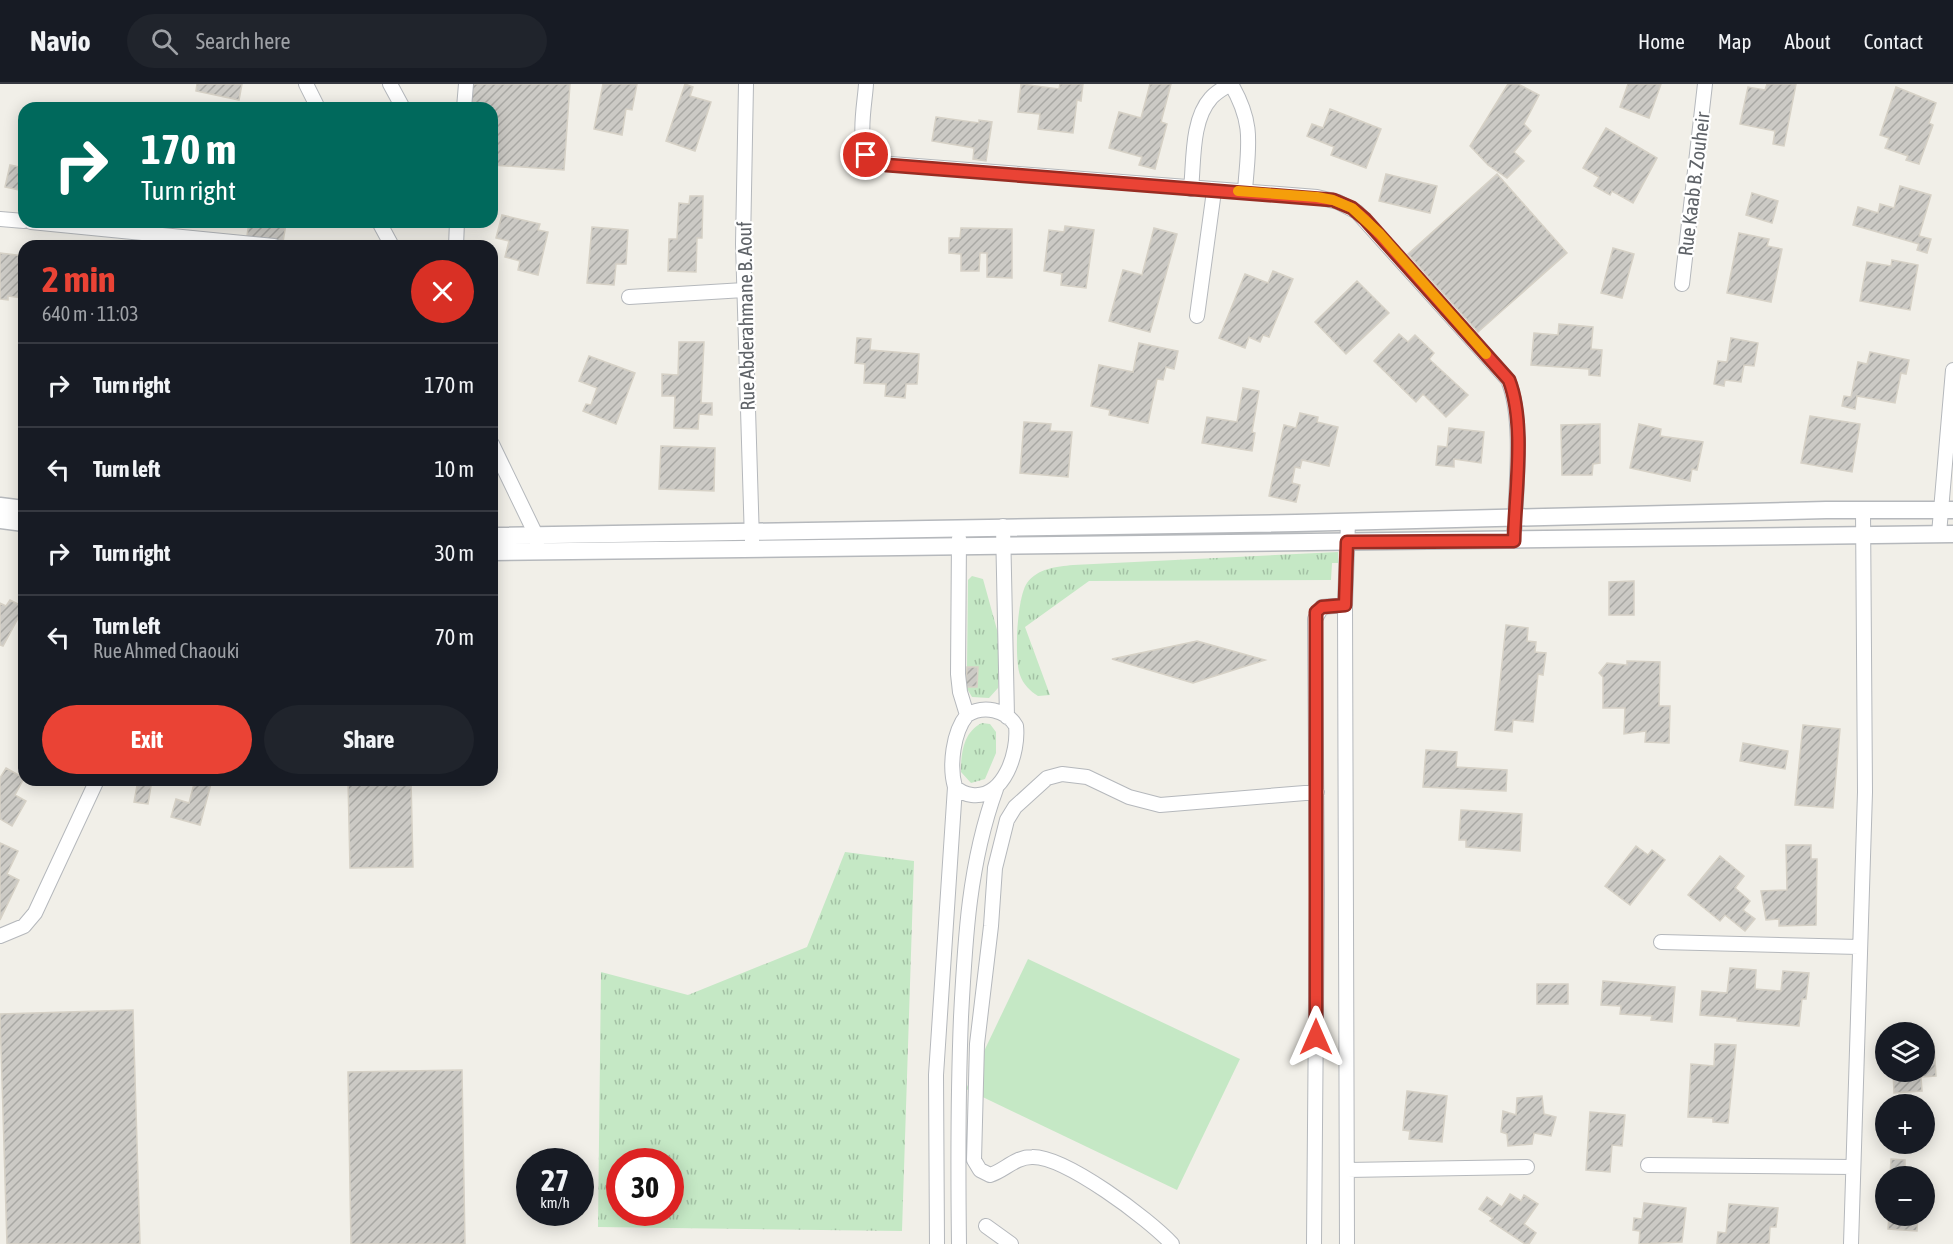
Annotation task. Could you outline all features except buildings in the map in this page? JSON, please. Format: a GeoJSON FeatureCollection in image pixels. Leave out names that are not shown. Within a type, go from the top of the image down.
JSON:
{"type":"FeatureCollection","features":[{"type":"Feature","properties":{"kind":"street"},"geometry":{"type":"LineString","coordinates":[[306,84],[315,102]]}},
{"type":"Feature","properties":{"kind":"street"},"geometry":{"type":"LineString","coordinates":[[390,84],[400,102]]}},
{"type":"Feature","properties":{"kind":"street"},"geometry":{"type":"LineString","coordinates":[[464,102],[466,84]]}},
{"type":"Feature","properties":{"kind":"street","name":"Rue Abderahmane B. Aouf"},"geometry":{"type":"LineString","coordinates":[[746,84],[744,290],[752,548]]}},
{"type":"Feature","properties":{"kind":"street"},"geometry":{"type":"LineString","coordinates":[[866,84],[864,136],[866,155],[878,164],[1327,199],[1357,212],[1502,370],[1512,388],[1515,404],[1514,541]]}},
{"type":"Feature","properties":{"kind":"street","name":"Rue Kaab B. Zouheir"},"geometry":{"type":"LineString","coordinates":[[1682,284],[1705,84]]}},
{"type":"Feature","properties":{"kind":"street"},"geometry":{"type":"LineString","coordinates":[[1191,189],[1200,121],[1209,99],[1224,86],[1242,102],[1249,124],[1245,191]]}},
{"type":"Feature","properties":{"kind":"street"},"geometry":{"type":"LineString","coordinates":[[1197,316],[1214,191]]}},
{"type":"Feature","properties":{"kind":"street"},"geometry":{"type":"LineString","coordinates":[[0,219],[18,220]]}},
{"type":"Feature","properties":{"kind":"street"},"geometry":{"type":"LineString","coordinates":[[92,228],[213,240]]}},
{"type":"Feature","properties":{"kind":"street"},"geometry":{"type":"LineString","coordinates":[[629,297],[744,290]]}},
{"type":"Feature","properties":{"kind":"street"},"geometry":{"type":"LineString","coordinates":[[498,552],[1946,534],[1953,370]]}},
{"type":"Feature","properties":{"kind":"street"},"geometry":{"type":"LineString","coordinates":[[498,456],[536,535],[539,553]]}},
{"type":"Feature","properties":{"kind":"street"},"geometry":{"type":"LineString","coordinates":[[0,506],[18,508]]}},
{"type":"Feature","properties":{"kind":"street"},"geometry":{"type":"LineString","coordinates":[[1851,1244],[1865,792],[1863,510]]}},
{"type":"Feature","properties":{"kind":"street"},"geometry":{"type":"LineString","coordinates":[[498,536],[1947,510]]}},
{"type":"Feature","properties":{"kind":"street"},"geometry":{"type":"LineString","coordinates":[[0,520],[18,522]]}},
{"type":"Feature","properties":{"kind":"street"},"geometry":{"type":"LineString","coordinates":[[1347,522],[1345,605],[1347,1244]]}},
{"type":"Feature","properties":{"kind":"street"},"geometry":{"type":"LineString","coordinates":[[1003,526],[1007,717]]}},
{"type":"Feature","properties":{"kind":"street"},"geometry":{"type":"LineString","coordinates":[[937,1244],[936,1075],[955,788],[953,772],[956,743],[967,715],[960,692],[958,674],[959,527]]}},
{"type":"Feature","properties":{"kind":"street"},"geometry":{"type":"LineString","coordinates":[[1314,1244],[1316,614],[1322,607],[1345,605]]}},
{"type":"Feature","properties":{"kind":"street"},"geometry":{"type":"LineString","coordinates":[[958,1244],[959,1077],[968,903],[985,824],[996,789],[1005,773],[1015,745],[1016,726],[1007,717],[988,709],[967,715]]}},
{"type":"Feature","properties":{"kind":"street"},"geometry":{"type":"LineString","coordinates":[[1172,1244],[1157,1228],[1100,1187],[1047,1159],[1031,1157],[1011,1163],[990,1175],[980,1170],[975,1160],[976,1044],[992,926],[995,868],[1007,820],[1015,807],[1035,787],[1047,778],[1062,774],[1087,777],[1129,797],[1154,804],[1317,792]]}},
{"type":"Feature","properties":{"kind":"street"},"geometry":{"type":"LineString","coordinates":[[0,936],[24,927],[35,913],[94,786]]}},
{"type":"Feature","properties":{"kind":"street"},"geometry":{"type":"LineString","coordinates":[[955,788],[977,795],[985,795],[996,789]]}},
{"type":"Feature","properties":{"kind":"street"},"geometry":{"type":"LineString","coordinates":[[1661,942],[1859,947]]}},
{"type":"Feature","properties":{"kind":"street"},"geometry":{"type":"LineString","coordinates":[[1648,1165],[1853,1167]]}},
{"type":"Feature","properties":{"kind":"street"},"geometry":{"type":"LineString","coordinates":[[1347,1170],[1527,1167]]}},
{"type":"Feature","properties":{"kind":"street"},"geometry":{"type":"LineString","coordinates":[[986,1226],[1011,1244]]}},
{"type":"Feature","properties":{"kind":"green space"},"geometry":{"type":"Polygon","coordinates":[[[1338,552],[1338,563],[1332,563],[1331,580],[1089,581],[1025,627],[1050,695],[1038,696],[1032,692],[1020,675],[1017,643],[1021,601],[1027,583],[1042,571],[1073,565],[1338,552]]]}},
{"type":"Feature","properties":{"kind":"green space"},"geometry":{"type":"Polygon","coordinates":[[[972,576],[983,579],[999,637],[998,688],[989,698],[972,697],[966,687],[977,687],[978,667],[967,667],[968,580],[972,576]]]}},
{"type":"Feature","properties":{"kind":"green space"},"geometry":{"type":"Polygon","coordinates":[[[982,723],[990,724],[996,732],[996,753],[985,779],[971,783],[961,772],[964,744],[971,732],[982,723]]]}},
{"type":"Feature","properties":{"kind":"green space"},"geometry":{"type":"Polygon","coordinates":[[[845,852],[914,861],[902,1231],[598,1227],[601,972],[688,995],[807,947],[845,852]]]}},
{"type":"Feature","properties":{"kind":"green space"},"geometry":{"type":"Polygon","coordinates":[[[1028,959],[1240,1059],[1177,1190],[966,1089],[1028,959]]]}},
{"type":"Feature","properties":{"kind":"slow traffic"},"geometry":{"type":"LineString","coordinates":[[1238,191],[1317,197],[1333,200],[1352,208],[1380,234],[1486,354]]}},
{"type":"Feature","properties":{"kind":"route"},"geometry":{"type":"LineString","coordinates":[[866,155],[878,164],[887,165],[1214,191],[1245,191],[1333,200],[1362,215],[1509,380],[1517,424],[1514,541],[1347,542],[1345,605],[1322,607],[1316,612],[1316,1037]]}}]}
